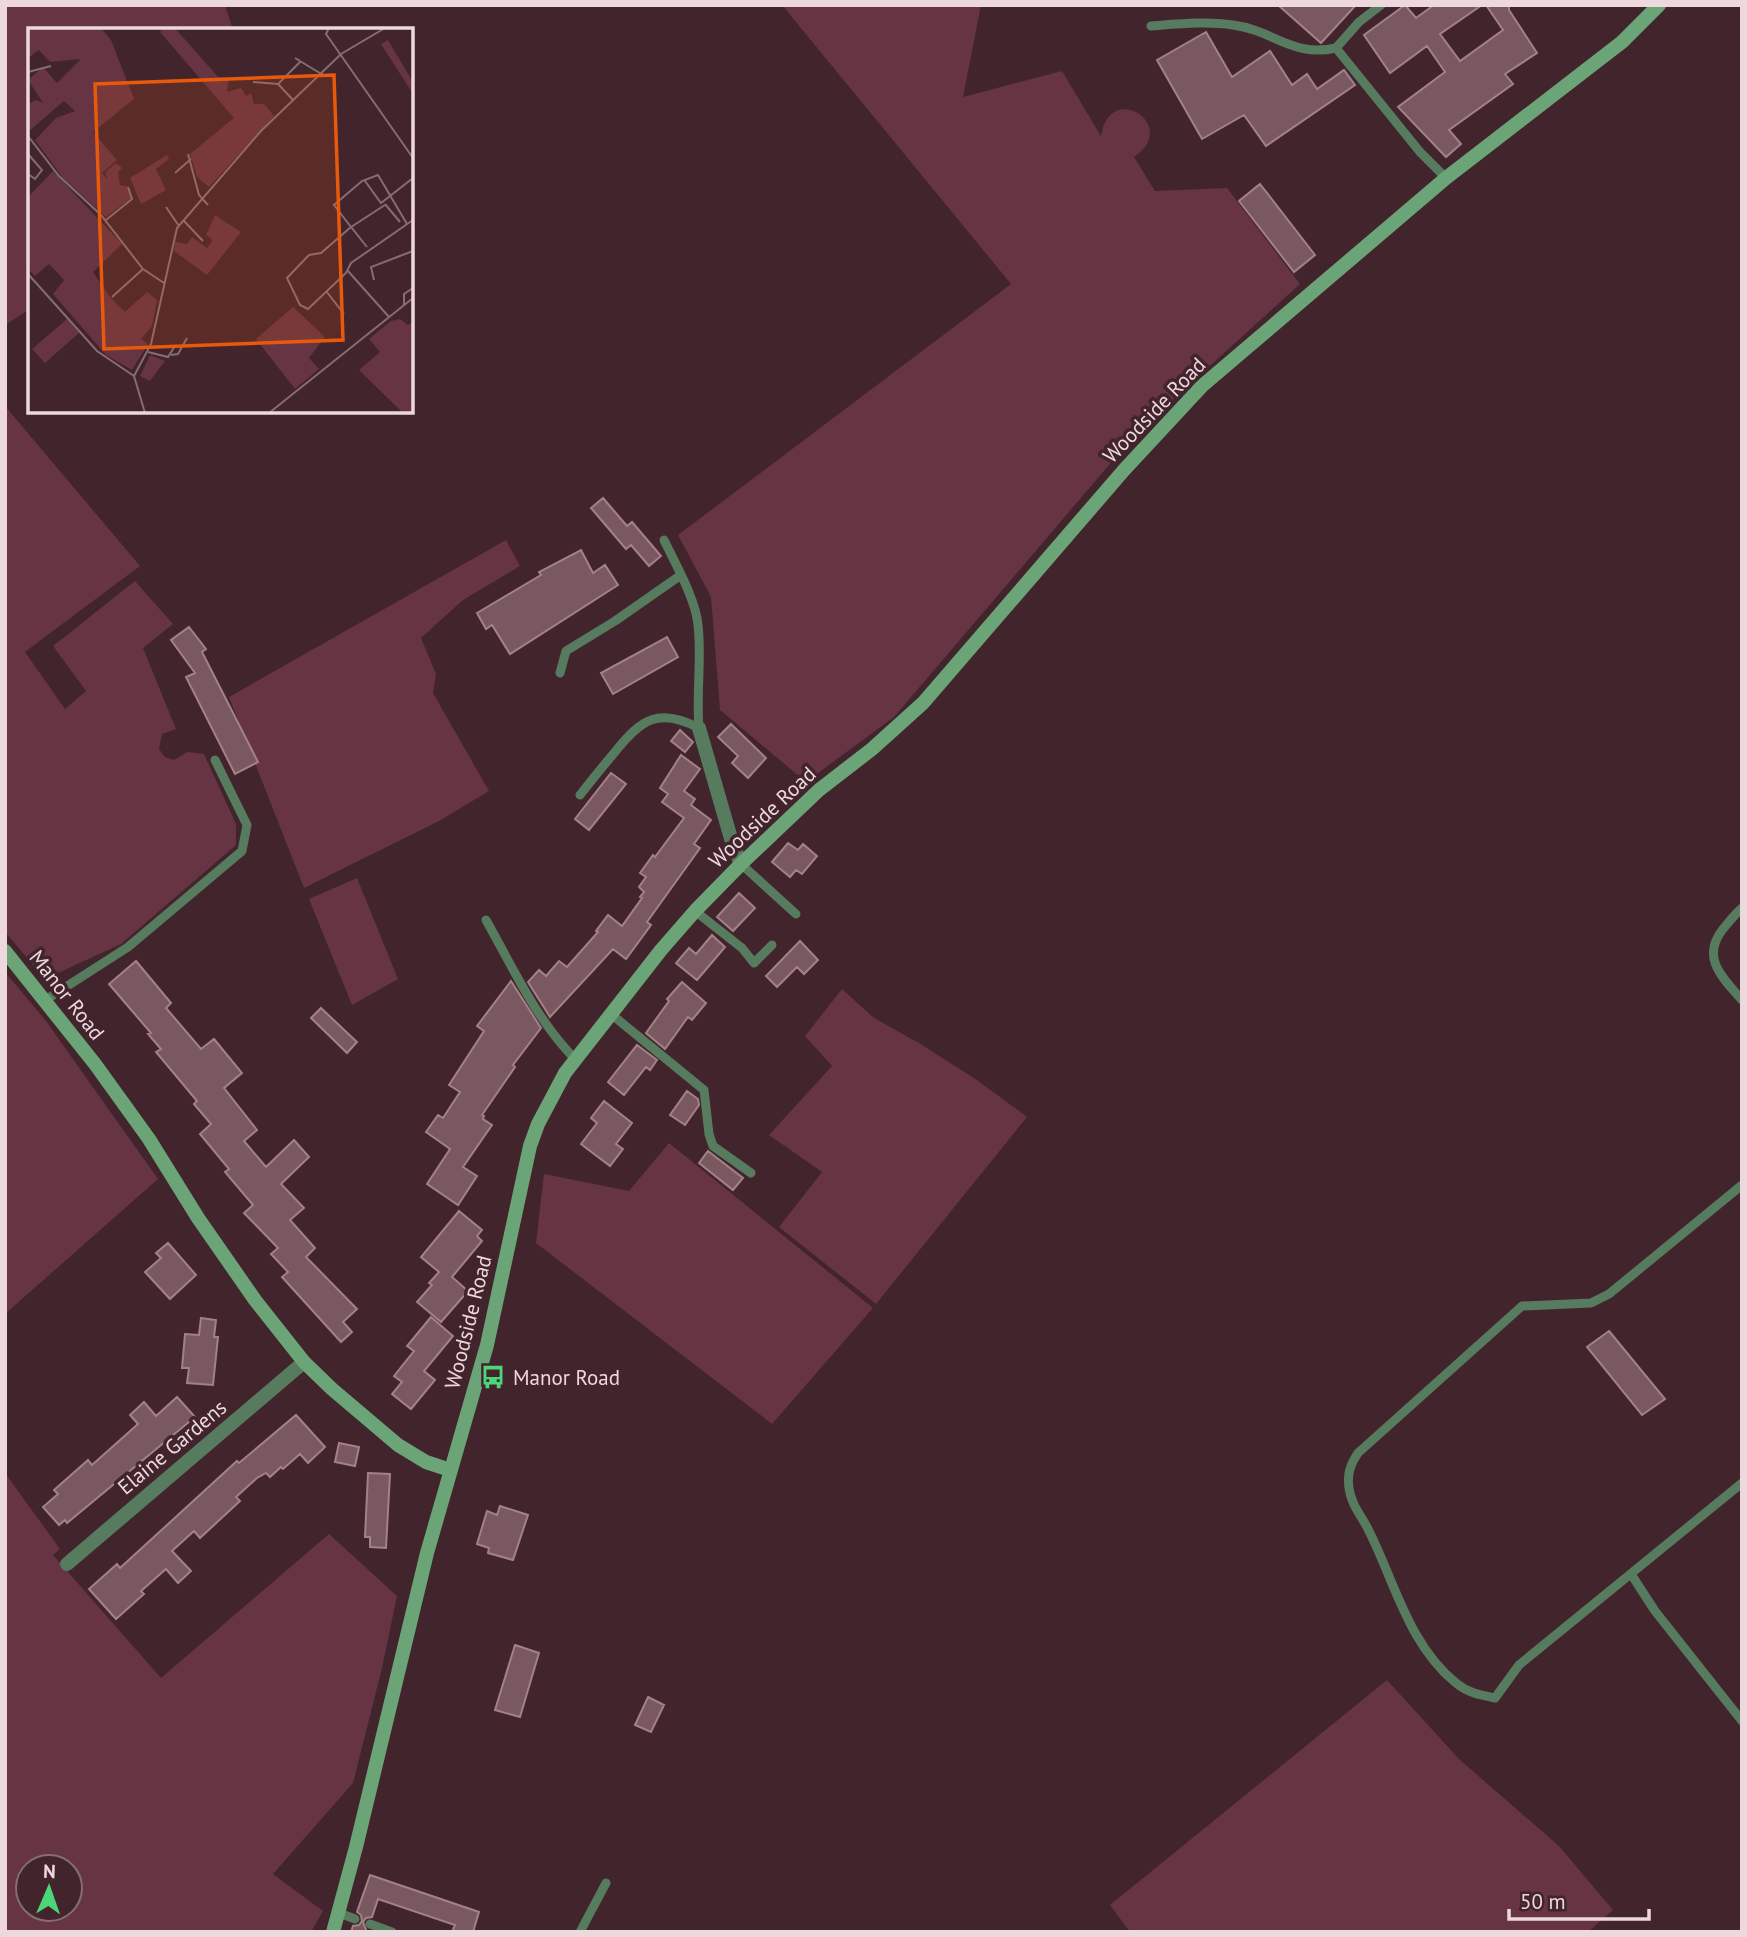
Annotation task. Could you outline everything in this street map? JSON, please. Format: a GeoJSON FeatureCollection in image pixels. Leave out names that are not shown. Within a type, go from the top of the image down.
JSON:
{"type":"FeatureCollection","features":[{"type":"Feature","properties":{"kind":"street","name":"Woodside Road"},"geometry":{"type":"LineString","coordinates":[[333,1932],[427,1553],[487,1345],[530,1146],[555,1090],[661,950],[695,911],[741,863],[819,790],[872,749],[923,703],[1124,470],[1202,386],[1446,178],[1622,42],[1659,5]]}},
{"type":"Feature","properties":{"kind":"street"},"geometry":{"type":"LineString","coordinates":[[699,728],[732,842],[741,863]]}},
{"type":"Feature","properties":{"kind":"street","name":"Manor Road"},"geometry":{"type":"LineString","coordinates":[[5,951],[95,1064],[149,1139],[198,1218],[254,1300],[304,1362],[331,1390],[398,1445],[426,1462],[450,1470]]}},
{"type":"Feature","properties":{"kind":"street","name":"Elaine Gardens"},"geometry":{"type":"LineString","coordinates":[[67,1564],[304,1362]]}},
{"type":"Feature","properties":{"kind":"lane"},"geometry":{"type":"LineString","coordinates":[[1151,26],[1204,23],[1235,25],[1261,32],[1299,49],[1322,51],[1336,48],[1359,22],[1381,5]]}},
{"type":"Feature","properties":{"kind":"lane"},"geometry":{"type":"LineString","coordinates":[[1336,48],[1420,152],[1446,178]]}},
{"type":"Feature","properties":{"kind":"lane"},"geometry":{"type":"LineString","coordinates":[[664,540],[681,575],[698,623],[696,703],[699,728]]}},
{"type":"Feature","properties":{"kind":"lane"},"geometry":{"type":"LineString","coordinates":[[560,673],[566,651],[681,575]]}},
{"type":"Feature","properties":{"kind":"lane"},"geometry":{"type":"LineString","coordinates":[[580,795],[631,731],[646,720],[681,719],[699,728]]}},
{"type":"Feature","properties":{"kind":"lane"},"geometry":{"type":"LineString","coordinates":[[44,1001],[128,947],[242,851],[247,825],[215,760]]}},
{"type":"Feature","properties":{"kind":"lane"},"geometry":{"type":"LineString","coordinates":[[741,863],[796,914]]}},
{"type":"Feature","properties":{"kind":"lane"},"geometry":{"type":"LineString","coordinates":[[1742,908],[1717,938],[1713,948],[1713,960],[1720,974],[1742,1000]]}},
{"type":"Feature","properties":{"kind":"lane"},"geometry":{"type":"LineString","coordinates":[[695,911],[742,948],[754,963],[772,945]]}},
{"type":"Feature","properties":{"kind":"lane"},"geometry":{"type":"LineString","coordinates":[[486,920],[547,1025],[558,1042],[576,1060]]}},
{"type":"Feature","properties":{"kind":"lane"},"geometry":{"type":"LineString","coordinates":[[611,1014],[704,1090],[713,1146],[751,1173]]}},
{"type":"Feature","properties":{"kind":"lane"},"geometry":{"type":"LineString","coordinates":[[1742,1185],[1609,1294],[1591,1303],[1522,1306],[1358,1453],[1350,1465],[1349,1477],[1352,1500],[1418,1637],[1455,1683],[1471,1693],[1495,1698],[1519,1665],[1742,1483]]}},
{"type":"Feature","properties":{"kind":"lane"},"geometry":{"type":"LineString","coordinates":[[1631,1574],[1655,1611],[1742,1721]]}},
{"type":"Feature","properties":{"kind":"lane"},"geometry":{"type":"LineString","coordinates":[[580,1932],[606,1882]]}},
{"type":"Feature","properties":{"kind":"lane"},"geometry":{"type":"LineString","coordinates":[[339,1913],[355,1919]]}},
{"type":"Feature","properties":{"kind":"lane"},"geometry":{"type":"LineString","coordinates":[[370,1924],[392,1932]]}},
{"type":"Feature","properties":{"kind":"shaded area"},"geometry":{"type":"Polygon","coordinates":[[[5,5],[225,5],[232,28],[28,28],[28,310],[5,325],[5,5]]]}},
{"type":"Feature","properties":{"kind":"shaded area"},"geometry":{"type":"Polygon","coordinates":[[[782,5],[981,5],[963,97],[1062,71],[1101,136],[1107,119],[1117,111],[1128,109],[1147,122],[1150,133],[1146,145],[1134,157],[1155,191],[1227,188],[1300,284],[1138,431],[894,717],[806,782],[720,710],[711,597],[678,535],[1011,284],[782,5]]]}},
{"type":"Feature","properties":{"kind":"shaded area"},"geometry":{"type":"Polygon","coordinates":[[[5,406],[140,566],[25,652],[65,709],[86,691],[53,646],[135,581],[173,624],[143,648],[176,729],[162,734],[159,749],[165,757],[174,760],[187,752],[204,754],[236,824],[236,845],[121,944],[45,979],[5,932],[5,406]]]}},
{"type":"Feature","properties":{"kind":"shaded area"},"geometry":{"type":"Polygon","coordinates":[[[506,540],[520,566],[463,600],[421,638],[436,674],[433,693],[489,791],[439,821],[304,888],[229,697],[506,540]]]}},
{"type":"Feature","properties":{"kind":"shaded area"},"geometry":{"type":"Polygon","coordinates":[[[357,878],[398,979],[352,1005],[309,899],[357,878]]]}},
{"type":"Feature","properties":{"kind":"shaded area"},"geometry":{"type":"Polygon","coordinates":[[[5,972],[46,1021],[158,1179],[5,1314],[5,972]]]}},
{"type":"Feature","properties":{"kind":"shaded area"},"geometry":{"type":"Polygon","coordinates":[[[842,989],[874,1018],[977,1080],[1027,1117],[876,1304],[779,1227],[822,1172],[769,1135],[832,1066],[805,1036],[842,989]]]}},
{"type":"Feature","properties":{"kind":"shaded area"},"geometry":{"type":"Polygon","coordinates":[[[669,1143],[873,1308],[772,1424],[536,1243],[544,1174],[629,1191],[669,1143]]]}},
{"type":"Feature","properties":{"kind":"shaded area"},"geometry":{"type":"Polygon","coordinates":[[[5,1473],[60,1549],[53,1555],[161,1678],[329,1534],[397,1596],[353,1783],[273,1874],[323,1911],[311,1932],[5,1932],[5,1473]]]}},
{"type":"Feature","properties":{"kind":"shaded area"},"geometry":{"type":"Polygon","coordinates":[[[1387,1680],[1460,1760],[1559,1846],[1613,1910],[1588,1932],[1130,1932],[1110,1905],[1387,1680]]]}},
{"type":"Feature","properties":{"kind":"building"},"geometry":{"type":"Polygon","coordinates":[[[1278,5],[1356,5],[1321,43],[1278,5]]]}},
{"type":"Feature","properties":{"kind":"building"},"geometry":{"type":"Polygon","coordinates":[[[1405,5],[1416,18],[1434,5],[1482,5],[1440,34],[1460,61],[1503,30],[1486,5],[1509,5],[1509,10],[1537,53],[1505,74],[1513,84],[1449,130],[1461,144],[1446,157],[1398,107],[1445,72],[1427,46],[1390,73],[1364,35],[1405,5]]]}},
{"type":"Feature","properties":{"kind":"building"},"geometry":{"type":"Polygon","coordinates":[[[1206,32],[1232,77],[1270,51],[1292,85],[1307,74],[1317,89],[1344,70],[1355,85],[1266,146],[1244,115],[1202,139],[1157,60],[1206,32]]]}},
{"type":"Feature","properties":{"kind":"building"},"geometry":{"type":"Polygon","coordinates":[[[1260,184],[1315,255],[1294,272],[1239,201],[1260,184]]]}},
{"type":"Feature","properties":{"kind":"building"},"geometry":{"type":"Polygon","coordinates":[[[603,498],[627,526],[632,522],[661,556],[649,566],[631,545],[626,549],[591,508],[603,498]]]}},
{"type":"Feature","properties":{"kind":"building"},"geometry":{"type":"Polygon","coordinates":[[[581,550],[593,573],[605,565],[618,585],[510,654],[492,625],[486,629],[477,613],[541,575],[539,572],[581,550]]]}},
{"type":"Feature","properties":{"kind":"building"},"geometry":{"type":"Polygon","coordinates":[[[189,627],[206,649],[202,652],[258,762],[235,774],[186,677],[195,673],[171,640],[189,627]]]}},
{"type":"Feature","properties":{"kind":"building"},"geometry":{"type":"Polygon","coordinates":[[[667,637],[678,657],[613,694],[601,673],[667,637]]]}},
{"type":"Feature","properties":{"kind":"building"},"geometry":{"type":"Polygon","coordinates":[[[731,724],[766,758],[748,778],[732,763],[738,756],[718,737],[731,724]]]}},
{"type":"Feature","properties":{"kind":"building"},"geometry":{"type":"Polygon","coordinates":[[[680,730],[693,742],[685,752],[671,741],[680,730]]]}},
{"type":"Feature","properties":{"kind":"building"},"geometry":{"type":"Polygon","coordinates":[[[681,755],[700,769],[684,791],[695,799],[691,805],[711,820],[694,844],[700,848],[647,922],[651,925],[626,959],[613,949],[550,1017],[528,982],[539,970],[546,976],[559,961],[567,967],[598,932],[596,931],[608,915],[622,926],[642,898],[640,897],[644,892],[639,887],[646,877],[640,873],[684,818],[662,802],[668,794],[660,788],[681,755]]]}},
{"type":"Feature","properties":{"kind":"building"},"geometry":{"type":"Polygon","coordinates":[[[611,773],[626,784],[589,830],[575,819],[611,773]]]}},
{"type":"Feature","properties":{"kind":"building"},"geometry":{"type":"Polygon","coordinates":[[[788,843],[798,850],[803,844],[817,856],[802,874],[796,870],[790,877],[772,862],[788,843]]]}},
{"type":"Feature","properties":{"kind":"building"},"geometry":{"type":"Polygon","coordinates":[[[739,893],[755,908],[733,931],[717,917],[739,893]]]}},
{"type":"Feature","properties":{"kind":"building"},"geometry":{"type":"Polygon","coordinates":[[[712,935],[725,947],[697,980],[676,963],[689,948],[696,954],[712,935]]]}},
{"type":"Feature","properties":{"kind":"building"},"geometry":{"type":"Polygon","coordinates":[[[800,941],[818,960],[804,974],[797,967],[777,987],[766,976],[800,941]]]}},
{"type":"Feature","properties":{"kind":"building"},"geometry":{"type":"Polygon","coordinates":[[[136,961],[171,1003],[166,1008],[201,1049],[214,1039],[242,1073],[224,1088],[257,1130],[244,1141],[266,1167],[294,1140],[309,1157],[281,1184],[304,1208],[290,1220],[315,1248],[306,1257],[357,1309],[343,1322],[352,1332],[341,1342],[282,1277],[288,1272],[271,1254],[278,1248],[244,1213],[253,1205],[225,1172],[229,1169],[200,1134],[211,1124],[194,1104],[197,1101],[156,1052],[161,1049],[148,1034],[151,1033],[109,984],[136,961]]]}},
{"type":"Feature","properties":{"kind":"building"},"geometry":{"type":"Polygon","coordinates":[[[511,981],[541,1028],[513,1065],[515,1067],[482,1115],[483,1119],[492,1125],[463,1167],[477,1176],[458,1205],[427,1184],[450,1149],[426,1132],[438,1115],[443,1118],[460,1092],[449,1085],[484,1031],[477,1026],[511,981]]]}},
{"type":"Feature","properties":{"kind":"building"},"geometry":{"type":"Polygon","coordinates":[[[682,982],[706,1003],[692,1020],[688,1017],[665,1049],[646,1033],[669,1001],[667,999],[682,982]]]}},
{"type":"Feature","properties":{"kind":"building"},"geometry":{"type":"Polygon","coordinates":[[[321,1008],[357,1042],[347,1053],[311,1018],[321,1008]]]}},
{"type":"Feature","properties":{"kind":"building"},"geometry":{"type":"Polygon","coordinates":[[[637,1045],[657,1060],[650,1070],[646,1067],[624,1095],[608,1082],[637,1045]]]}},
{"type":"Feature","properties":{"kind":"building"},"geometry":{"type":"Polygon","coordinates":[[[687,1091],[698,1099],[699,1105],[685,1125],[670,1115],[687,1091]]]}},
{"type":"Feature","properties":{"kind":"building"},"geometry":{"type":"Polygon","coordinates":[[[604,1101],[632,1123],[616,1144],[623,1149],[610,1166],[581,1144],[597,1123],[591,1118],[604,1101]]]}},
{"type":"Feature","properties":{"kind":"building"},"geometry":{"type":"Polygon","coordinates":[[[708,1151],[743,1178],[733,1190],[699,1163],[708,1151]]]}},
{"type":"Feature","properties":{"kind":"building"},"geometry":{"type":"Polygon","coordinates":[[[459,1211],[482,1230],[477,1236],[482,1241],[452,1277],[468,1291],[441,1322],[417,1302],[439,1272],[421,1257],[459,1211]]]}},
{"type":"Feature","properties":{"kind":"building"},"geometry":{"type":"Polygon","coordinates":[[[168,1243],[196,1275],[170,1299],[145,1272],[161,1258],[156,1253],[168,1243]]]}},
{"type":"Feature","properties":{"kind":"building"},"geometry":{"type":"Polygon","coordinates":[[[431,1317],[453,1336],[424,1371],[435,1380],[411,1409],[392,1394],[402,1382],[394,1376],[414,1351],[407,1346],[431,1317]]]}},
{"type":"Feature","properties":{"kind":"building"},"geometry":{"type":"Polygon","coordinates":[[[201,1318],[216,1320],[214,1337],[218,1337],[213,1385],[187,1383],[189,1368],[182,1368],[185,1334],[199,1335],[201,1318]]]}},
{"type":"Feature","properties":{"kind":"building"},"geometry":{"type":"Polygon","coordinates":[[[1609,1331],[1665,1399],[1642,1415],[1587,1347],[1609,1331]]]}},
{"type":"Feature","properties":{"kind":"building"},"geometry":{"type":"Polygon","coordinates":[[[177,1397],[195,1417],[67,1523],[65,1520],[59,1525],[43,1507],[58,1494],[54,1490],[88,1460],[92,1465],[138,1424],[130,1415],[144,1402],[156,1416],[177,1397]]]}},
{"type":"Feature","properties":{"kind":"building"},"geometry":{"type":"Polygon","coordinates":[[[296,1415],[325,1447],[308,1463],[300,1454],[270,1477],[266,1473],[257,1478],[236,1497],[240,1501],[200,1538],[194,1531],[172,1551],[191,1571],[178,1583],[166,1569],[141,1591],[144,1594],[116,1619],[89,1589],[117,1564],[120,1568],[237,1461],[239,1463],[296,1415]]]}},
{"type":"Feature","properties":{"kind":"building"},"geometry":{"type":"Polygon","coordinates":[[[339,1443],[359,1447],[355,1466],[335,1462],[339,1443]]]}},
{"type":"Feature","properties":{"kind":"building"},"geometry":{"type":"Polygon","coordinates":[[[368,1473],[390,1474],[386,1548],[370,1547],[370,1537],[365,1537],[368,1473]]]}},
{"type":"Feature","properties":{"kind":"building"},"geometry":{"type":"Polygon","coordinates":[[[500,1506],[528,1515],[513,1560],[488,1553],[489,1548],[477,1544],[487,1511],[497,1515],[500,1506]]]}},
{"type":"Feature","properties":{"kind":"building"},"geometry":{"type":"Polygon","coordinates":[[[515,1645],[539,1653],[520,1717],[495,1710],[515,1645]]]}},
{"type":"Feature","properties":{"kind":"building"},"geometry":{"type":"Polygon","coordinates":[[[648,1697],[664,1705],[651,1732],[635,1725],[648,1697]]]}},
{"type":"Feature","properties":{"kind":"building"},"geometry":{"type":"Polygon","coordinates":[[[370,1875],[479,1912],[473,1932],[452,1932],[455,1925],[378,1899],[372,1917],[363,1922],[367,1932],[351,1932],[353,1926],[362,1921],[357,1912],[370,1875]]]}},
{"type":"Feature","properties":{"kind":"place","name":"Manor Road"},"geometry":{"type":"Point","coordinates":[493,1377]}}]}
